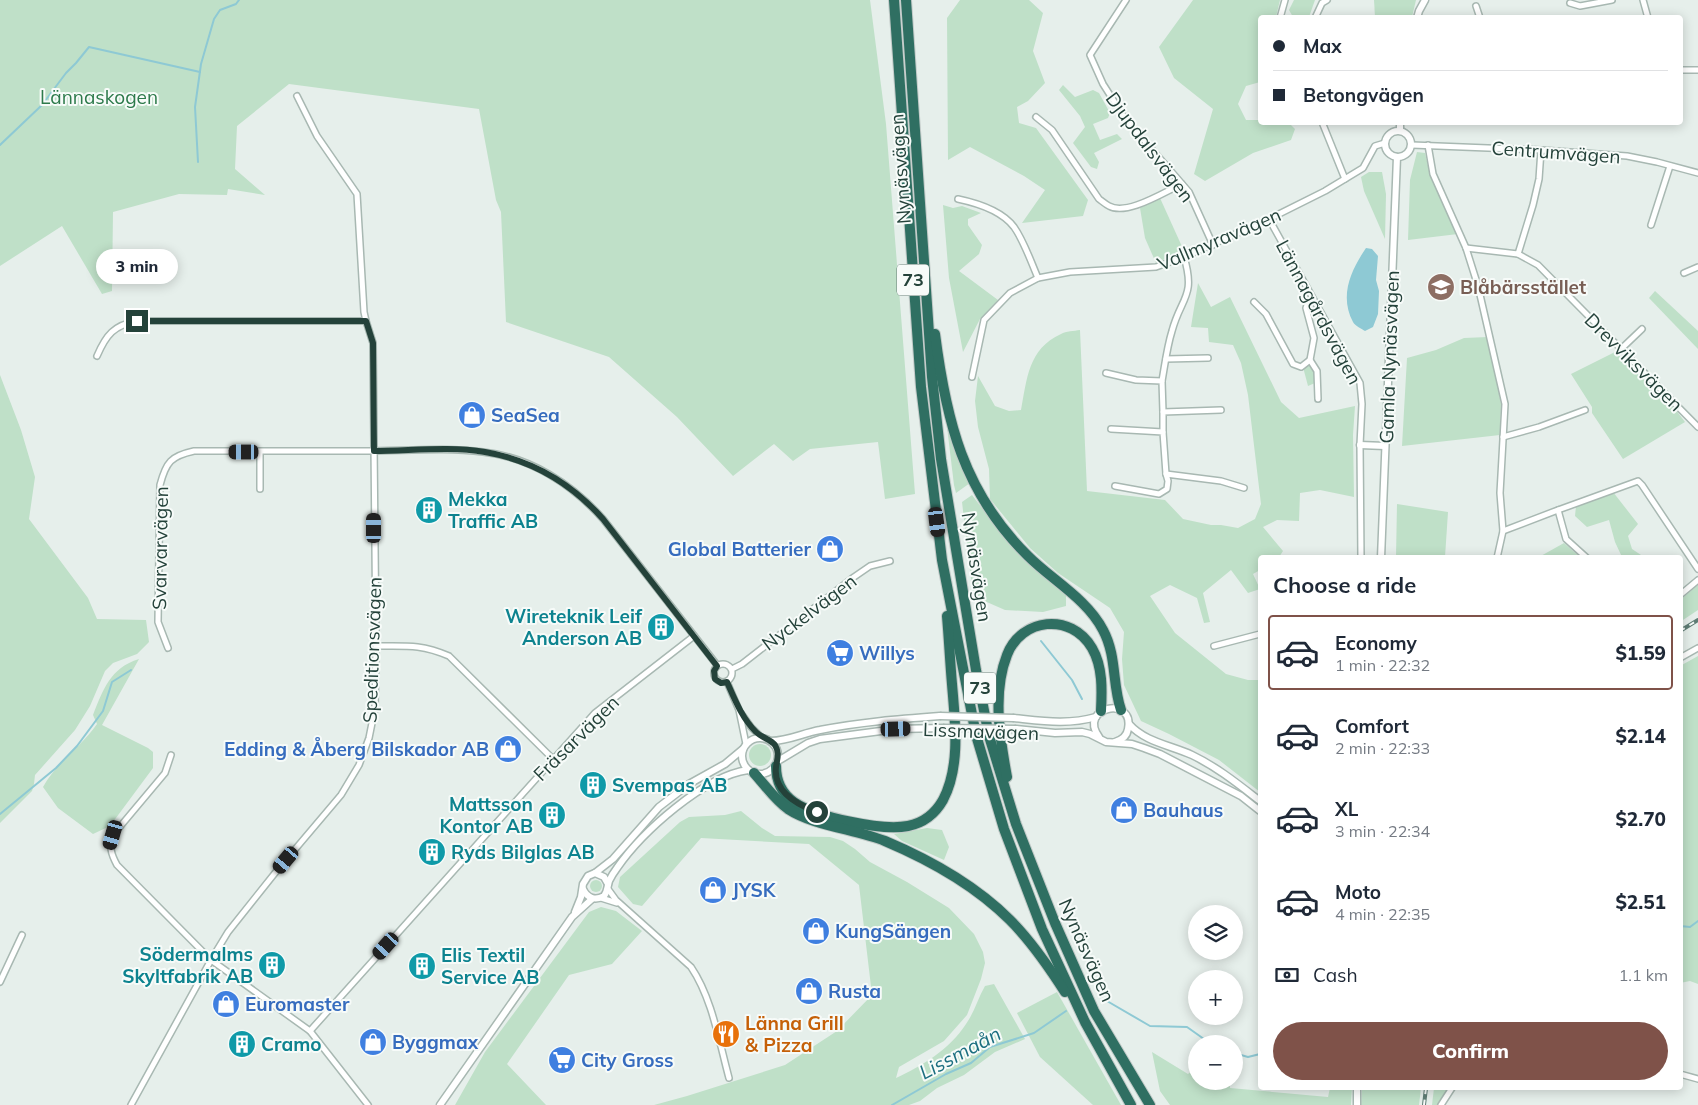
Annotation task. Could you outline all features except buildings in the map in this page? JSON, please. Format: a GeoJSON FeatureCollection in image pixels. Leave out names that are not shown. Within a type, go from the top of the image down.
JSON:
{"type":"FeatureCollection","features":[{"type":"Feature","properties":{"kind":"highway","name":"Nynäsvägen"},"geometry":{"type":"LineString","coordinates":[[894,0],[920,388],[942,560],[976,735],[1004,829],[1042,929],[1085,1022],[1131,1105]]}},
{"type":"Feature","properties":{"kind":"highway","name":"Nynäsvägen"},"geometry":{"type":"LineString","coordinates":[[906,0],[932,377],[941,460],[989,736],[1016,824],[1055,923],[1094,1011],[1150,1105]]}},
{"type":"Feature","properties":{"kind":"highway"},"geometry":{"type":"LineString","coordinates":[[923,238],[946,404],[957,446],[977,489],[1004,530],[1029,557],[1083,604],[1102,628],[1109,643],[1114,662],[1116,695],[1121,710]]}},
{"type":"Feature","properties":{"kind":"highway"},"geometry":{"type":"LineString","coordinates":[[777,763],[779,784],[793,801],[828,816],[859,823],[900,827],[920,822],[935,812],[951,779],[955,736],[942,560]]}},
{"type":"Feature","properties":{"kind":"highway"},"geometry":{"type":"LineString","coordinates":[[1016,824],[1001,744],[1000,708],[1003,670],[1007,654],[1026,631],[1047,623],[1062,624],[1078,633],[1091,647],[1098,663],[1102,681],[1099,714]]}},
{"type":"Feature","properties":{"kind":"highway"},"geometry":{"type":"LineString","coordinates":[[751,772],[787,808],[817,822],[883,840],[920,857],[958,879],[979,894],[1010,920],[1047,963],[1085,1022]]}},
{"type":"Feature","properties":{"kind":"street","name":"Djupdalsvägen"},"geometry":{"type":"LineString","coordinates":[[1126,0],[1090,55],[1103,84],[1124,118],[1189,192],[1213,244]]}},
{"type":"Feature","properties":{"kind":"street"},"geometry":{"type":"LineString","coordinates":[[1281,15],[1285,0]]}},
{"type":"Feature","properties":{"kind":"street"},"geometry":{"type":"LineString","coordinates":[[1316,15],[1322,3],[1326,0]]}},
{"type":"Feature","properties":{"kind":"street"},"geometry":{"type":"LineString","coordinates":[[1417,15],[1425,0]]}},
{"type":"Feature","properties":{"kind":"street"},"geometry":{"type":"LineString","coordinates":[[1570,3],[1580,6],[1612,0]]}},
{"type":"Feature","properties":{"kind":"street"},"geometry":{"type":"LineString","coordinates":[[1643,0],[1647,15]]}},
{"type":"Feature","properties":{"kind":"street"},"geometry":{"type":"LineString","coordinates":[[1476,6],[1479,15]]}},
{"type":"Feature","properties":{"kind":"street"},"geometry":{"type":"LineString","coordinates":[[1683,70],[1698,70]]}},
{"type":"Feature","properties":{"kind":"street","name":"Speditionsvägen"},"geometry":{"type":"LineString","coordinates":[[131,1105],[228,932],[341,795],[359,765],[369,738],[375,708],[373,343],[364,312],[358,194],[317,136],[297,96]]}},
{"type":"Feature","properties":{"kind":"street"},"geometry":{"type":"LineString","coordinates":[[1036,117],[1052,130],[1099,199],[1110,207],[1124,209],[1140,204],[1182,184]]}},
{"type":"Feature","properties":{"kind":"street"},"geometry":{"type":"LineString","coordinates":[[1323,125],[1344,179]]}},
{"type":"Feature","properties":{"kind":"street"},"geometry":{"type":"LineString","coordinates":[[1400,125],[1400,130]]}},
{"type":"Feature","properties":{"kind":"street"},"geometry":{"type":"LineString","coordinates":[[1395,130],[1400,130],[1408,135],[1412,145],[1407,154],[1397,157],[1390,154],[1385,147],[1385,143],[1388,135],[1395,130]]}},
{"type":"Feature","properties":{"kind":"street","name":"Vallmyravägen"},"geometry":{"type":"LineString","coordinates":[[972,377],[984,320],[1010,293],[1038,278],[1070,272],[1156,268],[1184,257],[1269,219],[1325,191],[1363,168],[1376,146],[1385,143]]}},
{"type":"Feature","properties":{"kind":"street","name":"Centrumvägen"},"geometry":{"type":"LineString","coordinates":[[1412,145],[1541,150],[1626,156],[1698,173]]}},
{"type":"Feature","properties":{"kind":"street"},"geometry":{"type":"LineString","coordinates":[[1428,145],[1434,174],[1466,248],[1486,316],[1505,404],[1500,493],[1503,530],[1498,555]]}},
{"type":"Feature","properties":{"kind":"street"},"geometry":{"type":"LineString","coordinates":[[1518,254],[1539,179],[1541,150]]}},
{"type":"Feature","properties":{"kind":"street","name":"Gamla Nynäsvägen"},"geometry":{"type":"LineString","coordinates":[[1381,555],[1397,157]]}},
{"type":"Feature","properties":{"kind":"street"},"geometry":{"type":"LineString","coordinates":[[1651,225],[1670,166]]}},
{"type":"Feature","properties":{"kind":"street"},"geometry":{"type":"LineString","coordinates":[[958,199],[986,207],[1004,218],[1014,227],[1038,278]]}},
{"type":"Feature","properties":{"kind":"street","name":"Lännagårdsvägen"},"geometry":{"type":"LineString","coordinates":[[1269,219],[1360,383],[1362,404],[1360,445],[1361,555]]}},
{"type":"Feature","properties":{"kind":"street","name":"Drevviksvägen"},"geometry":{"type":"LineString","coordinates":[[1466,248],[1518,254],[1538,265],[1698,427]]}},
{"type":"Feature","properties":{"kind":"street"},"geometry":{"type":"LineString","coordinates":[[1115,486],[1159,494],[1167,489],[1162,381],[1172,329],[1187,296],[1189,287],[1189,274],[1184,257]]}},
{"type":"Feature","properties":{"kind":"street"},"geometry":{"type":"LineString","coordinates":[[1684,274],[1698,267]]}},
{"type":"Feature","properties":{"kind":"street"},"geometry":{"type":"LineString","coordinates":[[1254,302],[1266,314],[1293,364],[1301,367],[1310,360],[1314,338],[1307,304],[1312,299]]}},
{"type":"Feature","properties":{"kind":"street"},"geometry":{"type":"LineString","coordinates":[[97,356],[102,343],[118,326],[137,321],[366,321]]}},
{"type":"Feature","properties":{"kind":"street"},"geometry":{"type":"LineString","coordinates":[[1621,349],[1642,329]]}},
{"type":"Feature","properties":{"kind":"street"},"geometry":{"type":"LineString","coordinates":[[1166,359],[1208,358]]}},
{"type":"Feature","properties":{"kind":"street"},"geometry":{"type":"LineString","coordinates":[[1310,360],[1317,371],[1318,400]]}},
{"type":"Feature","properties":{"kind":"street"},"geometry":{"type":"LineString","coordinates":[[1106,373],[1136,380],[1162,381]]}},
{"type":"Feature","properties":{"kind":"street"},"geometry":{"type":"LineString","coordinates":[[1163,412],[1221,410]]}},
{"type":"Feature","properties":{"kind":"street"},"geometry":{"type":"LineString","coordinates":[[1504,437],[1585,410]]}},
{"type":"Feature","properties":{"kind":"street"},"geometry":{"type":"LineString","coordinates":[[1111,429],[1163,432]]}},
{"type":"Feature","properties":{"kind":"street"},"geometry":{"type":"LineString","coordinates":[[1360,445],[1386,446]]}},
{"type":"Feature","properties":{"kind":"street","name":"Svarvarvägen"},"geometry":{"type":"LineString","coordinates":[[168,648],[158,622],[160,485],[164,471],[179,454],[194,451],[458,449],[485,452],[521,462],[548,473],[568,485],[590,504],[717,666]]}},
{"type":"Feature","properties":{"kind":"street"},"geometry":{"type":"LineString","coordinates":[[260,452],[260,489]]}},
{"type":"Feature","properties":{"kind":"street"},"geometry":{"type":"LineString","coordinates":[[1166,474],[1221,481],[1244,488]]}},
{"type":"Feature","properties":{"kind":"street"},"geometry":{"type":"LineString","coordinates":[[1503,530],[1638,481],[1698,569]]}},
{"type":"Feature","properties":{"kind":"street"},"geometry":{"type":"LineString","coordinates":[[1558,510],[1566,539],[1584,555]]}},
{"type":"Feature","properties":{"kind":"street","name":"Nyckelvägen"},"geometry":{"type":"LineString","coordinates":[[732,670],[870,566],[890,561]]}},
{"type":"Feature","properties":{"kind":"street"},"geometry":{"type":"LineString","coordinates":[[1683,592],[1698,580]]}},
{"type":"Feature","properties":{"kind":"street"},"geometry":{"type":"LineString","coordinates":[[1214,646],[1258,635]]}},
{"type":"Feature","properties":{"kind":"street","name":"Fräsarvägen"},"geometry":{"type":"LineString","coordinates":[[310,1031],[600,708],[694,636]]}},
{"type":"Feature","properties":{"kind":"street"},"geometry":{"type":"LineString","coordinates":[[376,646],[431,648],[449,656],[553,759]]}},
{"type":"Feature","properties":{"kind":"street"},"geometry":{"type":"LineString","coordinates":[[1683,656],[1698,648]]}},
{"type":"Feature","properties":{"kind":"street"},"geometry":{"type":"LineString","coordinates":[[726,664],[732,670],[732,676],[727,682],[721,683],[715,679],[714,671],[717,666],[726,664]]}},
{"type":"Feature","properties":{"kind":"street"},"geometry":{"type":"LineString","coordinates":[[727,682],[739,710],[751,727],[762,738]]}},
{"type":"Feature","properties":{"kind":"street"},"geometry":{"type":"LineString","coordinates":[[1113,743],[1122,740],[1128,733],[1129,724],[1127,716],[1121,710],[1108,708],[1099,714],[1094,724],[1100,738],[1106,742],[1113,743],[1132,744],[1160,754],[1241,796],[1258,809]]}},
{"type":"Feature","properties":{"kind":"street"},"geometry":{"type":"LineString","coordinates":[[739,710],[745,746],[743,762],[751,772]]}},
{"type":"Feature","properties":{"kind":"street","name":"Lissmavägen"},"geometry":{"type":"LineString","coordinates":[[771,741],[780,741],[818,730],[940,716],[1079,722],[1099,714]]}},
{"type":"Feature","properties":{"kind":"street"},"geometry":{"type":"LineString","coordinates":[[1129,724],[1143,736],[1192,755],[1228,776],[1258,798]]}},
{"type":"Feature","properties":{"kind":"street","name":"Lissmavägen"},"geometry":{"type":"LineString","coordinates":[[777,763],[808,743],[820,739],[896,729],[1016,729],[1055,733],[1082,732],[1100,738]]}},
{"type":"Feature","properties":{"kind":"street"},"geometry":{"type":"LineString","coordinates":[[572,917],[588,876],[613,860],[643,823],[659,807],[689,784],[725,764],[756,738],[771,741],[776,746],[778,753],[777,763],[766,774],[751,772],[730,774],[692,796],[673,810],[640,839],[617,868],[604,896],[601,898]]}},
{"type":"Feature","properties":{"kind":"street"},"geometry":{"type":"LineString","coordinates":[[171,755],[165,773],[113,835],[110,844],[111,855],[117,866],[211,960],[310,1031],[368,1105]]}},
{"type":"Feature","properties":{"kind":"street"},"geometry":{"type":"LineString","coordinates":[[594,873],[604,877],[610,893],[691,967],[700,980],[729,1078]]}},
{"type":"Feature","properties":{"kind":"street"},"geometry":{"type":"LineString","coordinates":[[583,889],[592,898],[613,901],[623,906]]}},
{"type":"Feature","properties":{"kind":"street"},"geometry":{"type":"LineString","coordinates":[[440,1105],[572,917],[592,898]]}},
{"type":"Feature","properties":{"kind":"street"},"geometry":{"type":"LineString","coordinates":[[0,982],[22,935]]}},
{"type":"Feature","properties":{"kind":"street"},"geometry":{"type":"LineString","coordinates":[[1683,1075],[1698,1078]]}},
{"type":"Feature","properties":{"kind":"street"},"geometry":{"type":"LineString","coordinates":[[1357,1090],[1357,1105]]}},
{"type":"Feature","properties":{"kind":"street"},"geometry":{"type":"LineString","coordinates":[[1441,1105],[1451,1090]]}},
{"type":"Feature","properties":{"kind":"green space","name":"Lännaskogen"},"geometry":{"type":"Polygon","coordinates":[[[0,0],[870,0],[886,124],[915,494],[885,499],[878,442],[810,449],[793,461],[774,444],[733,476],[677,417],[609,357],[506,322],[501,212],[496,200],[479,109],[289,84],[237,126],[235,169],[265,195],[228,189],[227,195],[179,194],[113,212],[112,291],[102,294],[62,226],[0,266],[0,0]]]}},
{"type":"Feature","properties":{"kind":"green space"},"geometry":{"type":"Polygon","coordinates":[[[960,0],[1029,0],[1043,13],[1033,51],[1045,83],[1028,101],[1017,107],[1019,123],[1036,128],[1088,200],[1083,216],[1022,223],[1045,190],[1024,176],[970,147],[948,160],[947,18],[960,0]]]}},
{"type":"Feature","properties":{"kind":"green space"},"geometry":{"type":"Polygon","coordinates":[[[1193,0],[1280,0],[1276,15],[1258,15],[1258,83],[1246,86],[1238,104],[1246,120],[1258,120],[1258,125],[1291,125],[1295,129],[1291,140],[1253,153],[1205,181],[1194,174],[1213,109],[1174,78],[1159,47],[1193,0]]]}},
{"type":"Feature","properties":{"kind":"green space"},"geometry":{"type":"Polygon","coordinates":[[[1294,0],[1315,0],[1310,15],[1292,15],[1289,10],[1294,0]]]}},
{"type":"Feature","properties":{"kind":"green space"},"geometry":{"type":"Polygon","coordinates":[[[1374,0],[1416,0],[1412,15],[1375,15],[1374,0]]]}},
{"type":"Feature","properties":{"kind":"green space"},"geometry":{"type":"Polygon","coordinates":[[[1063,85],[1075,97],[1093,90],[1099,93],[1110,113],[1108,118],[1093,124],[1100,140],[1117,134],[1122,139],[1094,153],[1099,162],[1097,169],[1091,167],[1073,143],[1085,127],[1080,116],[1059,90],[1063,85]]]}},
{"type":"Feature","properties":{"kind":"green space"},"geometry":{"type":"Polygon","coordinates":[[[1417,152],[1425,153],[1430,174],[1458,234],[1408,240],[1410,180],[1417,152]]]}},
{"type":"Feature","properties":{"kind":"green space"},"geometry":{"type":"Polygon","coordinates":[[[1369,172],[1382,172],[1386,194],[1385,239],[1364,191],[1361,177],[1369,172]]]}},
{"type":"Feature","properties":{"kind":"green space"},"geometry":{"type":"Polygon","coordinates":[[[1160,198],[1184,251],[1156,263],[1145,238],[1140,208],[1160,198]]]}},
{"type":"Feature","properties":{"kind":"green space"},"geometry":{"type":"Polygon","coordinates":[[[943,205],[953,208],[962,206],[981,213],[968,219],[968,225],[982,245],[979,254],[959,271],[998,300],[980,319],[963,352],[949,278],[943,205]]]}},
{"type":"Feature","properties":{"kind":"green space"},"geometry":{"type":"Polygon","coordinates":[[[1198,283],[1211,307],[1230,297],[1281,402],[1299,418],[1355,406],[1353,435],[1354,497],[1320,490],[1300,493],[1299,521],[1277,520],[1263,527],[1283,551],[1280,555],[1258,555],[1258,571],[1253,574],[1258,585],[1258,590],[1248,593],[1231,570],[1203,593],[1210,622],[1204,623],[1197,598],[1170,585],[1150,596],[1175,633],[1226,674],[1248,680],[1258,680],[1258,790],[1219,760],[1141,721],[1124,685],[1122,659],[1124,632],[1110,608],[1058,573],[1030,548],[990,499],[989,469],[978,427],[975,401],[978,376],[995,406],[1009,411],[1021,410],[1025,387],[1035,356],[1050,340],[1063,333],[1080,330],[1087,491],[1165,500],[1183,519],[1238,528],[1255,519],[1261,504],[1248,395],[1241,363],[1233,345],[1209,342],[1208,328],[1191,327],[1198,283]]]}},
{"type":"Feature","properties":{"kind":"green space"},"geometry":{"type":"Polygon","coordinates":[[[1655,291],[1698,331],[1698,349],[1649,298],[1655,291]]]}},
{"type":"Feature","properties":{"kind":"green space"},"geometry":{"type":"Polygon","coordinates":[[[1488,337],[1501,404],[1500,435],[1402,446],[1407,358],[1436,350],[1464,338],[1488,337]]]}},
{"type":"Feature","properties":{"kind":"green space"},"geometry":{"type":"Polygon","coordinates":[[[1615,352],[1672,405],[1685,422],[1623,459],[1592,413],[1592,407],[1571,374],[1615,352]]]}},
{"type":"Feature","properties":{"kind":"green space"},"geometry":{"type":"Polygon","coordinates":[[[1310,363],[1315,371],[1315,383],[1308,386],[1303,367],[1310,363]]]}},
{"type":"Feature","properties":{"kind":"green space"},"geometry":{"type":"Polygon","coordinates":[[[0,375],[21,430],[35,477],[29,519],[88,598],[97,619],[146,620],[149,642],[137,654],[113,663],[105,671],[90,706],[75,730],[35,775],[32,791],[0,823],[0,375]]]}},
{"type":"Feature","properties":{"kind":"green space"},"geometry":{"type":"Polygon","coordinates":[[[947,427],[970,483],[956,493],[954,485],[947,427]]]}},
{"type":"Feature","properties":{"kind":"green space"},"geometry":{"type":"Polygon","coordinates":[[[1613,492],[1638,524],[1628,536],[1632,549],[1641,555],[1621,555],[1609,520],[1587,527],[1575,516],[1576,506],[1613,492]]]}},
{"type":"Feature","properties":{"kind":"green space"},"geometry":{"type":"Polygon","coordinates":[[[972,495],[1005,538],[1066,595],[1066,606],[1043,612],[1005,610],[973,596],[962,502],[972,495]]]}},
{"type":"Feature","properties":{"kind":"green space"},"geometry":{"type":"Polygon","coordinates":[[[1397,504],[1448,512],[1445,555],[1396,555],[1397,504]]]}},
{"type":"Feature","properties":{"kind":"green space"},"geometry":{"type":"Polygon","coordinates":[[[1564,543],[1578,555],[1543,555],[1564,543]]]}},
{"type":"Feature","properties":{"kind":"green space"},"geometry":{"type":"Polygon","coordinates":[[[1698,585],[1698,610],[1683,620],[1683,598],[1698,585]]]}},
{"type":"Feature","properties":{"kind":"green space"},"geometry":{"type":"Polygon","coordinates":[[[1698,656],[1698,984],[1690,981],[1683,982],[1683,664],[1698,656]]]}},
{"type":"Feature","properties":{"kind":"green space"},"geometry":{"type":"Polygon","coordinates":[[[139,659],[102,725],[153,752],[153,768],[110,826],[93,834],[58,808],[43,787],[48,778],[97,724],[93,715],[104,689],[114,674],[129,663],[139,659]]]}},
{"type":"Feature","properties":{"kind":"green space"},"geometry":{"type":"Polygon","coordinates":[[[760,744],[768,747],[771,755],[768,763],[760,766],[752,763],[749,755],[752,747],[760,744]]]}},
{"type":"Feature","properties":{"kind":"green space"},"geometry":{"type":"Polygon","coordinates":[[[741,811],[775,836],[830,837],[843,841],[870,862],[949,908],[974,934],[983,952],[985,963],[967,1015],[944,1041],[899,1067],[896,1078],[935,1056],[952,1041],[969,1020],[985,986],[994,984],[1025,1039],[995,1052],[964,1075],[937,1088],[920,1101],[909,1105],[654,1105],[785,1065],[837,1031],[872,995],[859,885],[809,844],[701,838],[642,906],[633,904],[618,887],[620,877],[680,822],[689,817],[725,815],[741,811]]]}},
{"type":"Feature","properties":{"kind":"green space"},"geometry":{"type":"Polygon","coordinates":[[[927,828],[942,830],[949,847],[944,860],[902,841],[894,834],[927,828]]]}},
{"type":"Feature","properties":{"kind":"green space"},"geometry":{"type":"Polygon","coordinates":[[[594,880],[598,880],[602,886],[598,892],[594,892],[590,888],[590,884],[594,880]]]}},
{"type":"Feature","properties":{"kind":"green space"},"geometry":{"type":"Polygon","coordinates":[[[601,907],[616,911],[642,931],[612,964],[569,975],[507,1064],[546,1105],[455,1105],[485,1052],[589,912],[601,907]]]}},
{"type":"Feature","properties":{"kind":"green space"},"geometry":{"type":"Polygon","coordinates":[[[1057,992],[1121,1105],[1093,1105],[1040,1057],[1017,1013],[1057,992]]]}},
{"type":"Feature","properties":{"kind":"green space"},"geometry":{"type":"Polygon","coordinates":[[[1152,1052],[1188,1074],[1188,1090],[1243,1089],[1328,1097],[1330,1090],[1352,1090],[1351,1105],[1170,1105],[1160,1091],[1152,1052]]]}},
{"type":"Feature","properties":{"kind":"green space"},"geometry":{"type":"Polygon","coordinates":[[[1362,1090],[1421,1090],[1419,1105],[1361,1105],[1362,1090]]]}},
{"type":"Feature","properties":{"kind":"green space"},"geometry":{"type":"Polygon","coordinates":[[[1434,1090],[1447,1090],[1438,1105],[1432,1105],[1434,1090]]]}},
{"type":"Feature","properties":{"kind":"water"},"geometry":{"type":"Polygon","coordinates":[[[1366,248],[1372,249],[1378,256],[1376,280],[1379,291],[1378,314],[1373,327],[1365,331],[1353,322],[1347,303],[1347,293],[1352,274],[1366,248]]]}},
{"type":"Feature","properties":{"kind":"waterway"},"geometry":{"type":"LineString","coordinates":[[198,162],[195,107],[201,64],[214,19],[220,10],[236,4],[239,0]]}},
{"type":"Feature","properties":{"kind":"waterway"},"geometry":{"type":"LineString","coordinates":[[0,145],[42,105],[66,73],[89,47],[200,72]]}},
{"type":"Feature","properties":{"kind":"waterway"},"geometry":{"type":"LineString","coordinates":[[1041,641],[1072,680],[1082,699]]}},
{"type":"Feature","properties":{"kind":"waterway"},"geometry":{"type":"LineString","coordinates":[[0,814],[56,768],[77,746],[103,711],[112,682],[131,670]]}},
{"type":"Feature","properties":{"kind":"waterway","name":"Lissmaån"},"geometry":{"type":"LineString","coordinates":[[1683,926],[1690,927],[1698,921]]}},
{"type":"Feature","properties":{"kind":"waterway","name":"Lissmaån"},"geometry":{"type":"LineString","coordinates":[[1107,1001],[1150,1026],[1187,1027],[1198,1035]]}},
{"type":"Feature","properties":{"kind":"waterway","name":"Lissmaån"},"geometry":{"type":"LineString","coordinates":[[892,1105],[946,1074],[971,1063],[990,1047],[1034,1033],[1066,1011]]}},
{"type":"Feature","properties":{"kind":"waterway","name":"Lissmaån"},"geometry":{"type":"LineString","coordinates":[[1243,1056],[1248,1057],[1258,1054]]}},
{"type":"Feature","properties":{"kind":"railway"},"geometry":{"type":"LineString","coordinates":[[1683,629],[1698,620]]}},
{"type":"Feature","properties":{"kind":"railway"},"geometry":{"type":"LineString","coordinates":[[1424,1105],[1426,1090]]}},
{"type":"Feature","properties":{"kind":"place","name":"Blåbärsstället"},"geometry":{"type":"Point","coordinates":[1441,287]}},
{"type":"Feature","properties":{"kind":"place","name":"SeaSea"},"geometry":{"type":"Point","coordinates":[472,415]}},
{"type":"Feature","properties":{"kind":"place","name":"Mekka Traffic AB"},"geometry":{"type":"Point","coordinates":[429,510]}},
{"type":"Feature","properties":{"kind":"place","name":"Global Batterier"},"geometry":{"type":"Point","coordinates":[830,549]}},
{"type":"Feature","properties":{"kind":"place","name":"Wireteknik Leif Anderson AB"},"geometry":{"type":"Point","coordinates":[661,627]}},
{"type":"Feature","properties":{"kind":"place","name":"Willys"},"geometry":{"type":"Point","coordinates":[840,653]}},
{"type":"Feature","properties":{"kind":"place","name":"Edding & Åberg Bilskador AB"},"geometry":{"type":"Point","coordinates":[508,749]}},
{"type":"Feature","properties":{"kind":"place","name":"Svempas AB"},"geometry":{"type":"Point","coordinates":[593,785]}},
{"type":"Feature","properties":{"kind":"place","name":"Bauhaus"},"geometry":{"type":"Point","coordinates":[1124,810]}},
{"type":"Feature","properties":{"kind":"place","name":"Mattsson Kontor AB"},"geometry":{"type":"Point","coordinates":[552,815]}},
{"type":"Feature","properties":{"kind":"place","name":"Ryds Bilglas AB"},"geometry":{"type":"Point","coordinates":[432,852]}},
{"type":"Feature","properties":{"kind":"place","name":"JYSK"},"geometry":{"type":"Point","coordinates":[713,890]}},
{"type":"Feature","properties":{"kind":"place","name":"KungSängen"},"geometry":{"type":"Point","coordinates":[816,931]}},
{"type":"Feature","properties":{"kind":"place","name":"Södermalms Skyltfabrik AB"},"geometry":{"type":"Point","coordinates":[272,965]}},
{"type":"Feature","properties":{"kind":"place","name":"Elis Textil Service AB"},"geometry":{"type":"Point","coordinates":[422,966]}},
{"type":"Feature","properties":{"kind":"place","name":"Rusta"},"geometry":{"type":"Point","coordinates":[809,991]}},
{"type":"Feature","properties":{"kind":"place","name":"Euromaster"},"geometry":{"type":"Point","coordinates":[226,1004]}},
{"type":"Feature","properties":{"kind":"place","name":"Länna Grill & Pizza"},"geometry":{"type":"Point","coordinates":[726,1034]}},
{"type":"Feature","properties":{"kind":"place","name":"Byggmax"},"geometry":{"type":"Point","coordinates":[373,1042]}},
{"type":"Feature","properties":{"kind":"place","name":"Cramo"},"geometry":{"type":"Point","coordinates":[242,1044]}},
{"type":"Feature","properties":{"kind":"place","name":"City Gross"},"geometry":{"type":"Point","coordinates":[562,1060]}},
{"type":"Feature","properties":{"kind":"route"},"geometry":{"type":"LineString","coordinates":[[137,321],[366,321],[373,343],[374,451],[458,449],[485,452],[528,464],[568,485],[590,504],[603,519],[717,666],[713,674],[715,679],[721,683],[727,682],[739,710],[751,727],[762,738],[771,741],[776,746],[778,761],[776,774],[784,792],[793,801],[817,812]]}}]}
